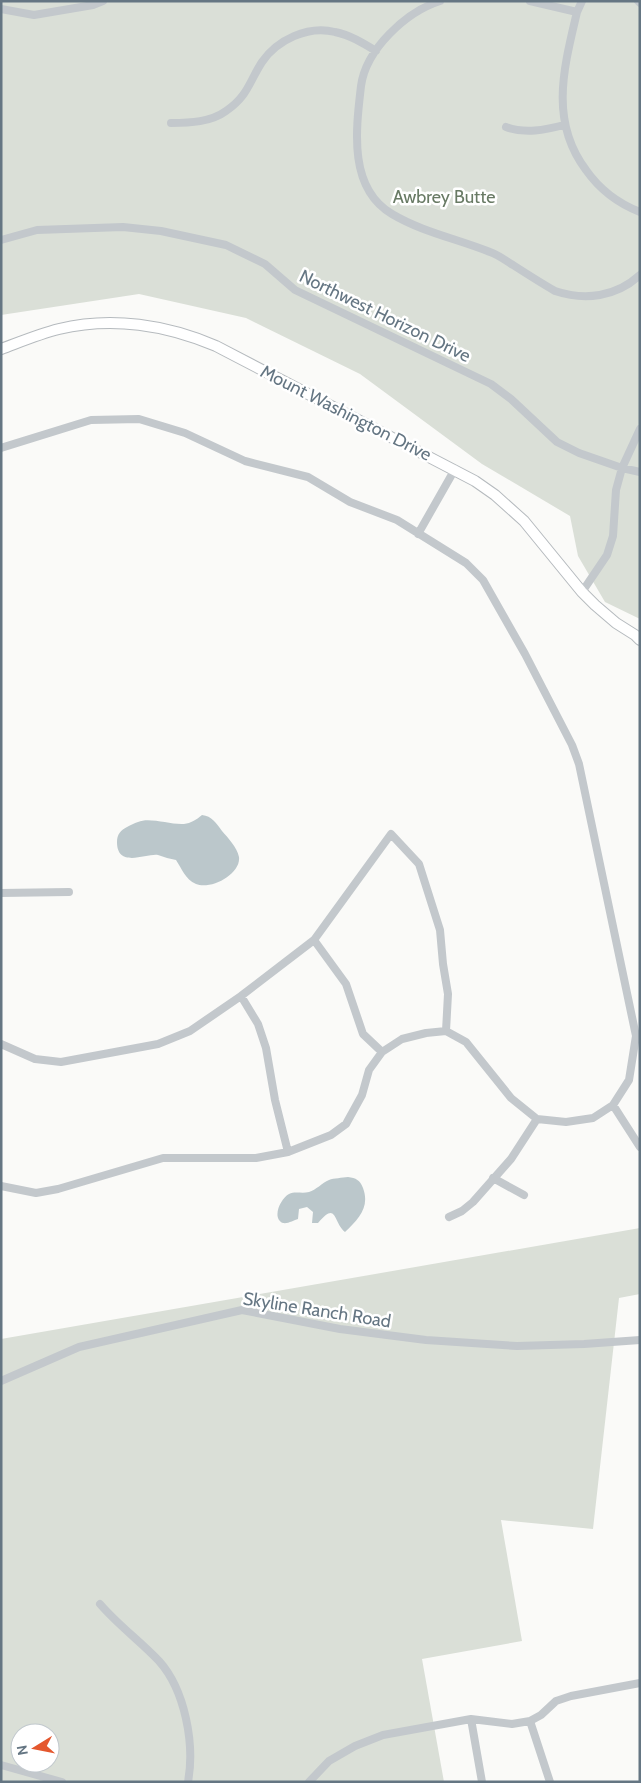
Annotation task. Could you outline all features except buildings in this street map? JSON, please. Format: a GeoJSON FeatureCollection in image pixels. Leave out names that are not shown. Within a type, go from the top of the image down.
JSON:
{"type":"FeatureCollection","features":[{"type":"Feature","properties":{"kind":"main road","name":"Mount Washington Drive"},"geometry":{"type":"LineString","coordinates":[[1,349],[59,329],[82,325],[123,323],[168,329],[216,346],[475,481],[510,508],[533,531],[582,592],[616,623],[638,637]]}},
{"type":"Feature","properties":{"kind":"street"},"geometry":{"type":"LineString","coordinates":[[1,9],[34,15],[104,1]]}},
{"type":"Feature","properties":{"kind":"street"},"geometry":{"type":"LineString","coordinates":[[440,1],[428,5],[402,20],[376,51],[362,78],[357,117],[360,172],[365,184],[383,208],[402,220],[493,253],[555,291],[564,294],[585,297],[609,293],[630,284],[640,275]]}},
{"type":"Feature","properties":{"kind":"street"},"geometry":{"type":"LineString","coordinates":[[530,1],[577,12]]}},
{"type":"Feature","properties":{"kind":"street"},"geometry":{"type":"LineString","coordinates":[[582,1],[577,12],[562,90],[564,125],[576,157],[596,184],[606,194],[629,208],[640,212]]}},
{"type":"Feature","properties":{"kind":"street"},"geometry":{"type":"LineString","coordinates":[[172,124],[200,122],[226,112],[240,100],[262,63],[271,52],[283,42],[295,36],[310,31],[333,31],[356,39],[376,51]]}},
{"type":"Feature","properties":{"kind":"street"},"geometry":{"type":"LineString","coordinates":[[506,127],[520,131],[538,131],[564,125]]}},
{"type":"Feature","properties":{"kind":"street","name":"Northwest Horizon Drive"},"geometry":{"type":"LineString","coordinates":[[1,240],[37,230],[123,227],[161,231],[226,245],[265,264],[294,290],[491,384],[511,398],[557,442],[579,453],[622,468],[640,472]]}},
{"type":"Feature","properties":{"kind":"street"},"geometry":{"type":"LineString","coordinates":[[1,448],[91,420],[139,419],[185,433],[245,461],[308,477],[350,502],[397,520],[466,563],[483,580],[525,654],[572,746],[579,764],[636,1036],[629,1080],[613,1105],[593,1118],[566,1122],[537,1119],[510,1098],[466,1042],[446,1031],[402,1038],[382,1052],[369,1070],[362,1095],[346,1124],[331,1135],[288,1152],[256,1158],[163,1158],[58,1189],[36,1193],[1,1186]]}},
{"type":"Feature","properties":{"kind":"street"},"geometry":{"type":"LineString","coordinates":[[582,592],[607,555],[613,536],[616,490],[622,468],[640,429]]}},
{"type":"Feature","properties":{"kind":"street"},"geometry":{"type":"LineString","coordinates":[[418,534],[455,470]]}},
{"type":"Feature","properties":{"kind":"street"},"geometry":{"type":"LineString","coordinates":[[1,1044],[35,1059],[61,1062],[158,1044],[190,1031],[241,996],[314,940],[392,834],[420,864],[440,930],[448,994],[446,1031]]}},
{"type":"Feature","properties":{"kind":"street"},"geometry":{"type":"LineString","coordinates":[[1,893],[69,892]]}},
{"type":"Feature","properties":{"kind":"street"},"geometry":{"type":"LineString","coordinates":[[314,940],[346,984],[363,1034],[382,1052]]}},
{"type":"Feature","properties":{"kind":"street"},"geometry":{"type":"LineString","coordinates":[[241,996],[258,1024],[266,1048],[275,1100],[288,1152]]}},
{"type":"Feature","properties":{"kind":"street"},"geometry":{"type":"LineString","coordinates":[[613,1105],[640,1147]]}},
{"type":"Feature","properties":{"kind":"street"},"geometry":{"type":"LineString","coordinates":[[449,1217],[462,1211],[473,1202],[511,1159],[537,1119]]}},
{"type":"Feature","properties":{"kind":"street"},"geometry":{"type":"LineString","coordinates":[[493,1178],[524,1195]]}},
{"type":"Feature","properties":{"kind":"street","name":"Skyline Ranch Road"},"geometry":{"type":"LineString","coordinates":[[1,1381],[78,1347],[242,1310],[340,1329],[426,1340],[517,1346],[640,1340]]}},
{"type":"Feature","properties":{"kind":"street"},"geometry":{"type":"LineString","coordinates":[[100,1604],[113,1619],[160,1662],[175,1686],[183,1709],[190,1740],[191,1761],[188,1782]]}},
{"type":"Feature","properties":{"kind":"street"},"geometry":{"type":"LineString","coordinates":[[308,1782],[329,1761],[354,1746],[382,1735],[471,1719],[512,1724],[530,1721],[541,1715],[556,1701],[571,1696],[640,1683]]}},
{"type":"Feature","properties":{"kind":"street"},"geometry":{"type":"LineString","coordinates":[[471,1719],[482,1782]]}},
{"type":"Feature","properties":{"kind":"street"},"geometry":{"type":"LineString","coordinates":[[530,1721],[550,1782]]}},
{"type":"Feature","properties":{"kind":"street"},"geometry":{"type":"LineString","coordinates":[[1,1766],[62,1782]]}},
{"type":"Feature","properties":{"kind":"green space","name":"Awbrey Butte"},"geometry":{"type":"Polygon","coordinates":[[[1,1],[640,1],[640,619],[605,602],[578,556],[570,516],[482,464],[360,374],[246,318],[139,294],[1,315],[1,1]]]}},
{"type":"Feature","properties":{"kind":"green space"},"geometry":{"type":"Polygon","coordinates":[[[640,1228],[640,1294],[619,1298],[593,1529],[501,1520],[522,1641],[422,1659],[444,1782],[1,1782],[1,1339],[640,1228]]]}},
{"type":"Feature","properties":{"kind":"shaded area"},"geometry":{"type":"Polygon","coordinates":[[[202,815],[211,818],[216,823],[234,846],[239,857],[235,869],[230,875],[217,883],[202,885],[192,882],[186,877],[176,860],[158,855],[127,857],[118,850],[117,839],[120,833],[135,823],[148,820],[184,824],[202,815]]]}},
{"type":"Feature","properties":{"kind":"shaded area"},"geometry":{"type":"Polygon","coordinates":[[[348,1177],[361,1183],[365,1201],[359,1217],[345,1232],[332,1213],[324,1216],[318,1223],[312,1223],[313,1212],[307,1207],[299,1209],[298,1219],[285,1223],[279,1220],[280,1204],[289,1194],[309,1192],[329,1180],[348,1177]]]}}]}
